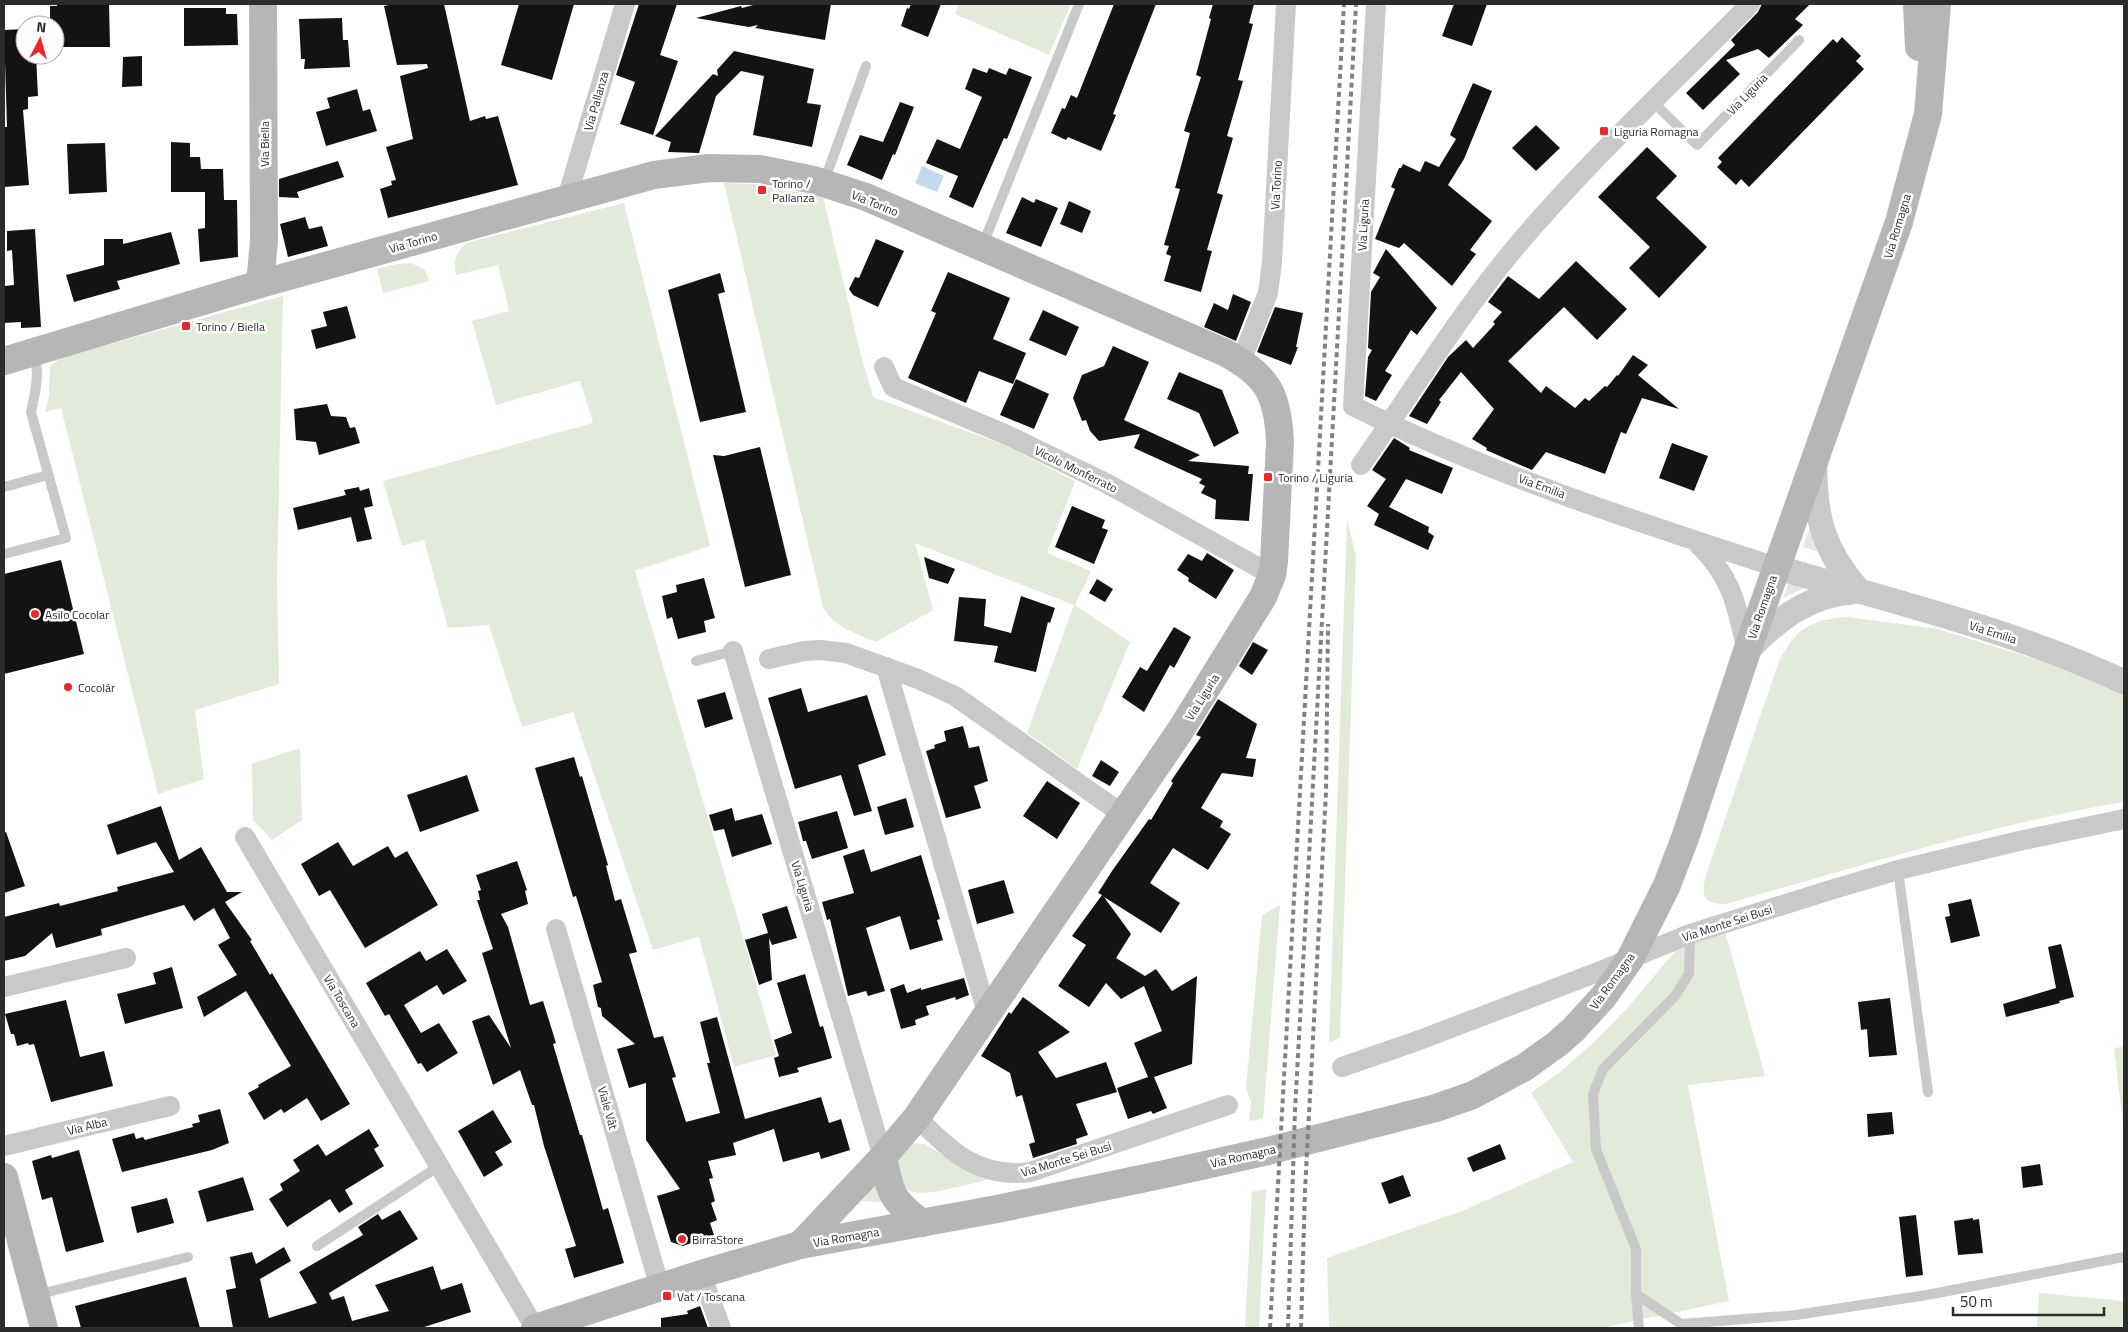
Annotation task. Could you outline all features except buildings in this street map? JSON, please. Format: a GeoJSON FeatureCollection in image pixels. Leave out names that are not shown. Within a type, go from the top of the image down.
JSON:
{"type":"FeatureCollection","features":[{"type":"Feature","properties":{"kind":"main road","name":"Via Biella"},"geometry":{"type":"LineString","coordinates":[[260,284],[264,241],[263,4]]}},
{"type":"Feature","properties":{"kind":"main road","name":"Via Romagna"},"geometry":{"type":"LineString","coordinates":[[1913,165],[1921,79],[1917,4]]}},
{"type":"Feature","properties":{"kind":"main road","name":"Via Romagna"},"geometry":{"type":"LineString","coordinates":[[800,1245],[1083,1192],[1268,1151],[1413,1114],[1464,1098],[1488,1088],[1525,1067],[1557,1044],[1604,996],[1630,959],[1650,924],[1676,862],[1776,568],[1892,245],[1924,128],[1930,96],[1937,4]]}},
{"type":"Feature","properties":{"kind":"main road","name":"Via Torino"},"geometry":{"type":"LineString","coordinates":[[5,362],[260,284],[654,175],[709,168],[760,169],[824,183],[866,197],[1240,361],[1255,370],[1266,383],[1273,399],[1279,425],[1279,495],[1272,575]]}},
{"type":"Feature","properties":{"kind":"main road","name":"Via Liguria"},"geometry":{"type":"LineString","coordinates":[[800,1245],[883,1157],[917,1117],[1180,731],[1242,633],[1263,597],[1272,575]]}},
{"type":"Feature","properties":{"kind":"main road","name":"Via Liguria"},"geometry":{"type":"LineString","coordinates":[[883,1157],[892,1194],[899,1205],[922,1223]]}},
{"type":"Feature","properties":{"kind":"main road"},"geometry":{"type":"LineString","coordinates":[[4,1181],[44,1328]]}},
{"type":"Feature","properties":{"kind":"main road"},"geometry":{"type":"LineString","coordinates":[[535,1328],[701,1274],[800,1245]]}},
{"type":"Feature","properties":{"kind":"street","name":"Via Pallanza"},"geometry":{"type":"LineString","coordinates":[[567,198],[624,4]]}},
{"type":"Feature","properties":{"kind":"street","name":"Via Torino"},"geometry":{"type":"LineString","coordinates":[[1240,361],[1268,293],[1269,286],[1286,4]]}},
{"type":"Feature","properties":{"kind":"street","name":"Via Liguria"},"geometry":{"type":"LineString","coordinates":[[1376,4],[1353,406],[1390,424]]}},
{"type":"Feature","properties":{"kind":"street"},"geometry":{"type":"LineString","coordinates":[[1361,465],[1478,296],[1514,249],[1652,101],[1750,4]]}},
{"type":"Feature","properties":{"kind":"street","name":"Vicolo Monferrato"},"geometry":{"type":"LineString","coordinates":[[884,367],[893,387],[1007,435],[1106,483],[1272,575]]}},
{"type":"Feature","properties":{"kind":"street","name":"Via Emilia"},"geometry":{"type":"LineString","coordinates":[[1390,424],[1522,478],[1696,542],[1776,568],[2030,644],[2124,682]]}},
{"type":"Feature","properties":{"kind":"street"},"geometry":{"type":"LineString","coordinates":[[1815,458],[1814,486],[1824,536],[1838,565],[1859,592]]}},
{"type":"Feature","properties":{"kind":"street","name":"Via Emilia"},"geometry":{"type":"LineString","coordinates":[[1696,542],[1723,573],[1737,608],[1747,651]]}},
{"type":"Feature","properties":{"kind":"street","name":"Via Emilia"},"geometry":{"type":"LineString","coordinates":[[1747,651],[1769,628],[1806,604],[1839,593],[1859,592]]}},
{"type":"Feature","properties":{"kind":"street"},"geometry":{"type":"LineString","coordinates":[[770,659],[804,651],[820,650],[846,653],[918,678],[955,696],[1122,814]]}},
{"type":"Feature","properties":{"kind":"street","name":"Via Liguria"},"geometry":{"type":"LineString","coordinates":[[733,651],[883,1157]]}},
{"type":"Feature","properties":{"kind":"street"},"geometry":{"type":"LineString","coordinates":[[886,667],[987,1013]]}},
{"type":"Feature","properties":{"kind":"street","name":"Via Monte Sei Busi"},"geometry":{"type":"LineString","coordinates":[[1342,1067],[1417,1041],[1690,934],[1898,870],[2019,841],[2124,819]]}},
{"type":"Feature","properties":{"kind":"street","name":"Via Toscana"},"geometry":{"type":"LineString","coordinates":[[245,837],[535,1328]]}},
{"type":"Feature","properties":{"kind":"street","name":"Viale Vât"},"geometry":{"type":"LineString","coordinates":[[556,929],[660,1288]]}},
{"type":"Feature","properties":{"kind":"street"},"geometry":{"type":"LineString","coordinates":[[4,987],[126,958]]}},
{"type":"Feature","properties":{"kind":"street","name":"Via Monte Sei Busi"},"geometry":{"type":"LineString","coordinates":[[917,1117],[932,1133],[970,1162],[983,1169],[1014,1175],[1039,1169],[1228,1105]]}},
{"type":"Feature","properties":{"kind":"street","name":"Via Alba"},"geometry":{"type":"LineString","coordinates":[[4,1146],[170,1106]]}},
{"type":"Feature","properties":{"kind":"street"},"geometry":{"type":"LineString","coordinates":[[701,1274],[721,1328]]}},
{"type":"Feature","properties":{"kind":"lane"},"geometry":{"type":"LineString","coordinates":[[982,248],[1079,4]]}},
{"type":"Feature","properties":{"kind":"lane","name":"Via Liguria"},"geometry":{"type":"LineString","coordinates":[[1652,101],[1697,145],[1799,40]]}},
{"type":"Feature","properties":{"kind":"lane"},"geometry":{"type":"LineString","coordinates":[[824,183],[866,66]]}},
{"type":"Feature","properties":{"kind":"lane"},"geometry":{"type":"LineString","coordinates":[[4,554],[66,538],[31,412],[38,371],[34,352]]}},
{"type":"Feature","properties":{"kind":"lane"},"geometry":{"type":"LineString","coordinates":[[4,487],[48,475]]}},
{"type":"Feature","properties":{"kind":"lane","name":"Via Liguria"},"geometry":{"type":"LineString","coordinates":[[696,661],[733,651]]}},
{"type":"Feature","properties":{"kind":"lane"},"geometry":{"type":"LineString","coordinates":[[1898,870],[1928,1092]]}},
{"type":"Feature","properties":{"kind":"lane"},"geometry":{"type":"LineString","coordinates":[[1639,1328],[1636,1294],[1636,1249],[1596,1149],[1593,1094],[1604,1069],[1675,996],[1690,974],[1690,934]]}},
{"type":"Feature","properties":{"kind":"lane"},"geometry":{"type":"LineString","coordinates":[[317,1246],[439,1166]]}},
{"type":"Feature","properties":{"kind":"lane"},"geometry":{"type":"LineString","coordinates":[[35,1295],[188,1257]]}},
{"type":"Feature","properties":{"kind":"lane"},"geometry":{"type":"LineString","coordinates":[[1636,1294],[1681,1324],[1806,1314],[1928,1295],[2124,1257]]}},
{"type":"Feature","properties":{"kind":"green space"},"geometry":{"type":"Polygon","coordinates":[[[959,4],[1071,4],[1049,55],[955,14],[959,4]]]}},
{"type":"Feature","properties":{"kind":"green space"},"geometry":{"type":"Polygon","coordinates":[[[724,183],[754,184],[823,197],[873,397],[1004,445],[1075,481],[1047,553],[1091,571],[1075,605],[1130,642],[1077,769],[1027,733],[1074,605],[915,543],[933,610],[876,642],[839,624],[833,620],[823,607],[724,183]]]}},
{"type":"Feature","properties":{"kind":"green space"},"geometry":{"type":"Polygon","coordinates":[[[624,203],[710,546],[635,571],[776,1055],[734,1067],[699,937],[653,950],[573,712],[522,727],[489,625],[448,628],[424,540],[402,546],[383,481],[593,423],[580,381],[496,405],[472,321],[509,311],[498,265],[456,275],[455,260],[461,248],[469,242],[624,203]]]}},
{"type":"Feature","properties":{"kind":"green space"},"geometry":{"type":"Polygon","coordinates":[[[411,263],[424,269],[430,281],[383,293],[377,269],[411,263]]]}},
{"type":"Feature","properties":{"kind":"green space"},"geometry":{"type":"Polygon","coordinates":[[[283,296],[277,580],[279,684],[195,710],[204,779],[158,794],[61,408],[45,412],[49,395],[50,367],[58,360],[67,356],[283,296]]]}},
{"type":"Feature","properties":{"kind":"green space"},"geometry":{"type":"Polygon","coordinates":[[[1347,519],[1356,556],[1340,1038],[1329,1043],[1347,519]]]}},
{"type":"Feature","properties":{"kind":"green space"},"geometry":{"type":"Polygon","coordinates":[[[1810,526],[1825,554],[1803,547],[1810,526]]]}},
{"type":"Feature","properties":{"kind":"green space"},"geometry":{"type":"Polygon","coordinates":[[[1790,579],[1810,585],[1783,598],[1790,579]]]}},
{"type":"Feature","properties":{"kind":"green space"},"geometry":{"type":"Polygon","coordinates":[[[1848,617],[1938,629],[2064,668],[2124,696],[2124,802],[2023,822],[1726,904],[1717,904],[1707,900],[1704,886],[1707,872],[1779,661],[1792,640],[1806,627],[1824,620],[1848,617]]]}},
{"type":"Feature","properties":{"kind":"green space"},"geometry":{"type":"Polygon","coordinates":[[[300,748],[302,820],[272,840],[253,820],[252,764],[300,748]]]}},
{"type":"Feature","properties":{"kind":"green space"},"geometry":{"type":"Polygon","coordinates":[[[1280,905],[1263,1119],[1249,1121],[1251,1102],[1246,1088],[1262,915],[1280,905]]]}},
{"type":"Feature","properties":{"kind":"green space"},"geometry":{"type":"Polygon","coordinates":[[[1723,924],[1765,1076],[1688,1085],[1729,1301],[1606,1328],[1329,1328],[1327,1258],[1462,1211],[1573,1162],[1531,1093],[1560,1072],[1596,1040],[1628,1007],[1690,934],[1723,924]]]}},
{"type":"Feature","properties":{"kind":"green space"},"geometry":{"type":"Polygon","coordinates":[[[2124,1047],[2124,1131],[2114,1048],[2124,1047]]]}},
{"type":"Feature","properties":{"kind":"green space"},"geometry":{"type":"Polygon","coordinates":[[[910,1143],[925,1144],[951,1160],[994,1178],[938,1191],[917,1193],[910,1191],[902,1183],[894,1165],[910,1143]]]}},
{"type":"Feature","properties":{"kind":"green space"},"geometry":{"type":"Polygon","coordinates":[[[879,1177],[890,1203],[862,1201],[879,1177]]]}},
{"type":"Feature","properties":{"kind":"green space"},"geometry":{"type":"Polygon","coordinates":[[[1266,1189],[1259,1328],[1245,1328],[1252,1192],[1266,1189]]]}},
{"type":"Feature","properties":{"kind":"green space"},"geometry":{"type":"Polygon","coordinates":[[[2039,1293],[2124,1301],[2124,1328],[2037,1328],[2039,1293]]]}},
{"type":"Feature","properties":{"kind":"water"},"geometry":{"type":"Polygon","coordinates":[[[922,166],[944,176],[937,192],[915,183],[922,166]]]}},
{"type":"Feature","properties":{"kind":"railway"},"geometry":{"type":"LineString","coordinates":[[1270,1328],[1344,4]]}},
{"type":"Feature","properties":{"kind":"railway"},"geometry":{"type":"LineString","coordinates":[[1288,1328],[1295,1110],[1356,4]]}},
{"type":"Feature","properties":{"kind":"railway"},"geometry":{"type":"LineString","coordinates":[[1301,1328],[1305,1190],[1326,792],[1328,624]]}},
{"type":"Feature","properties":{"kind":"place","name":"Liguria Romagna"},"geometry":{"type":"Point","coordinates":[1604,131]}},
{"type":"Feature","properties":{"kind":"place","name":"Torino / Pallanza"},"geometry":{"type":"Point","coordinates":[762,190]}},
{"type":"Feature","properties":{"kind":"place","name":"Torino / Biella"},"geometry":{"type":"Point","coordinates":[186,326]}},
{"type":"Feature","properties":{"kind":"place","name":"Torino / Liguria"},"geometry":{"type":"Point","coordinates":[1268,477]}},
{"type":"Feature","properties":{"kind":"place","name":"Asilo Cocolar"},"geometry":{"type":"Point","coordinates":[35,614]}},
{"type":"Feature","properties":{"kind":"place","name":"Cocolâr"},"geometry":{"type":"Point","coordinates":[68,687]}},
{"type":"Feature","properties":{"kind":"place","name":"BirraStore"},"geometry":{"type":"Point","coordinates":[682,1239]}},
{"type":"Feature","properties":{"kind":"place","name":"Vat / Toscana"},"geometry":{"type":"Point","coordinates":[667,1296]}}]}
